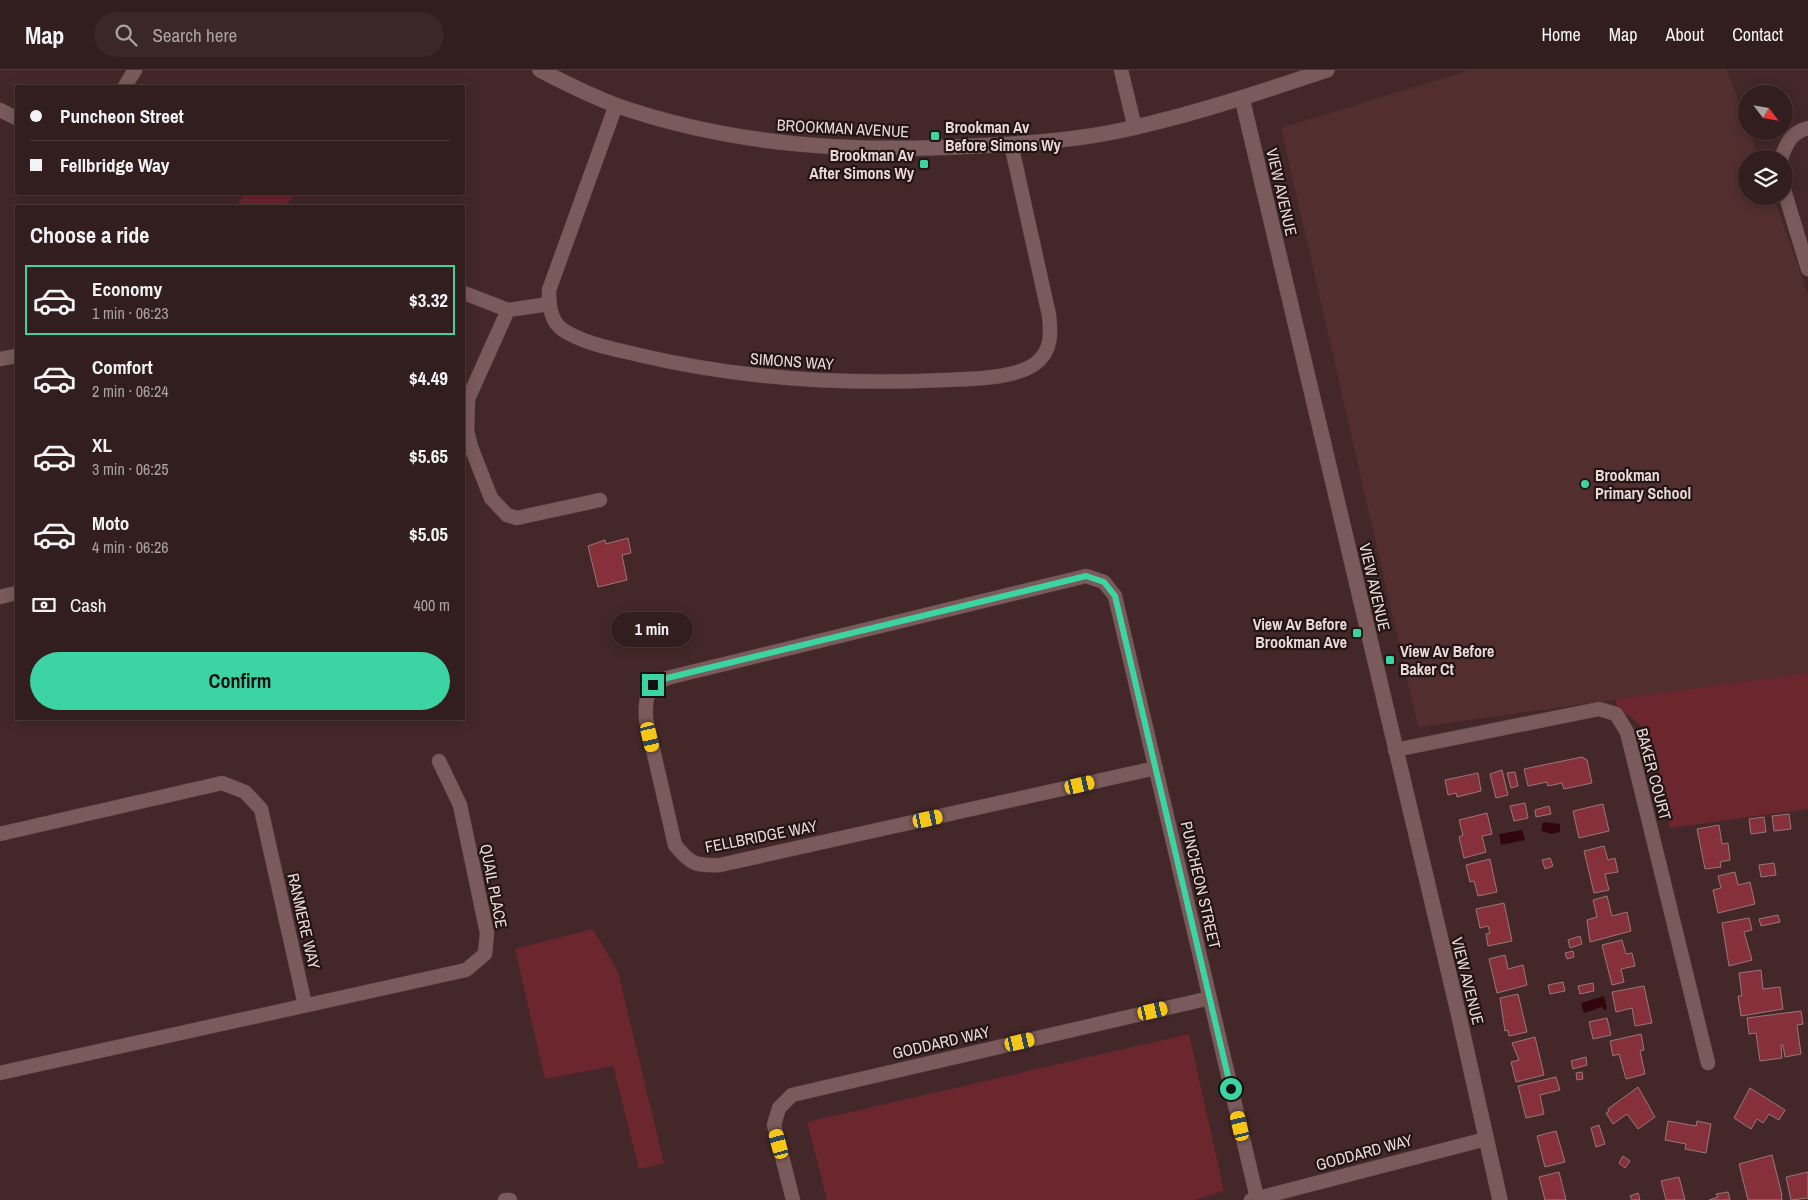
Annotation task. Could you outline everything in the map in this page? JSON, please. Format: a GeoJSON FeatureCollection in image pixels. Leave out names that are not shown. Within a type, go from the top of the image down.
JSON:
{"type":"FeatureCollection","features":[{"type":"Feature","properties":{"kind":"street"},"geometry":{"type":"LineString","coordinates":[[126,85],[136,70]]}},
{"type":"Feature","properties":{"kind":"street","name":"BROOKMAN AVENUE"},"geometry":{"type":"LineString","coordinates":[[540,70],[616,105],[702,130],[753,140],[802,146],[896,150],[1010,144],[1080,137],[1134,128],[1242,98],[1327,70]]}},
{"type":"Feature","properties":{"kind":"street"},"geometry":{"type":"LineString","coordinates":[[1121,70],[1134,128]]}},
{"type":"Feature","properties":{"kind":"street","name":"VIEW AVENUE"},"geometry":{"type":"LineString","coordinates":[[1242,98],[1500,1200]]}},
{"type":"Feature","properties":{"kind":"street"},"geometry":{"type":"LineString","coordinates":[[465,293],[508,310],[549,304],[549,290],[616,105]]}},
{"type":"Feature","properties":{"kind":"street"},"geometry":{"type":"LineString","coordinates":[[0,110],[15,118]]}},
{"type":"Feature","properties":{"kind":"street"},"geometry":{"type":"LineString","coordinates":[[1784,150],[1796,131],[1808,128]]}},
{"type":"Feature","properties":{"kind":"street","name":"SIMONS WAY"},"geometry":{"type":"LineString","coordinates":[[549,304],[553,319],[562,330],[577,337],[607,347],[732,374],[809,381],[889,383],[981,379],[1019,371],[1036,363],[1047,350],[1051,334],[1049,315],[1010,144]]}},
{"type":"Feature","properties":{"kind":"street"},"geometry":{"type":"LineString","coordinates":[[1789,205],[1808,269]]}},
{"type":"Feature","properties":{"kind":"street"},"geometry":{"type":"LineString","coordinates":[[508,310],[468,399],[467,414],[471,447],[491,498],[507,515],[517,518],[600,500]]}},
{"type":"Feature","properties":{"kind":"street"},"geometry":{"type":"LineString","coordinates":[[0,360],[15,356]]}},
{"type":"Feature","properties":{"kind":"street","name":"FELLBRIDGE WAY"},"geometry":{"type":"LineString","coordinates":[[1104,582],[1086,576],[667,678],[653,685],[646,700],[646,719],[675,845],[688,860],[702,866],[720,865],[1156,768]]}},
{"type":"Feature","properties":{"kind":"street","name":"PUNCHEON STREET"},"geometry":{"type":"LineString","coordinates":[[1104,582],[1115,596],[1210,998],[1254,1199]]}},
{"type":"Feature","properties":{"kind":"street"},"geometry":{"type":"LineString","coordinates":[[0,597],[15,593]]}},
{"type":"Feature","properties":{"kind":"street","name":"BAKER COURT"},"geometry":{"type":"LineString","coordinates":[[1395,750],[1599,709],[1616,714],[1626,732],[1708,1063]]}},
{"type":"Feature","properties":{"kind":"street","name":"QUAIL PLACE"},"geometry":{"type":"LineString","coordinates":[[305,1006],[466,970],[485,954],[488,933],[460,805],[438,761]]}},
{"type":"Feature","properties":{"kind":"street","name":"RANMERE WAY"},"geometry":{"type":"LineString","coordinates":[[0,834],[222,783],[245,792],[260,809],[305,1006]]}},
{"type":"Feature","properties":{"kind":"street","name":"GODDARD WAY"},"geometry":{"type":"LineString","coordinates":[[793,1200],[774,1125],[778,1108],[792,1095],[1210,998]]}},
{"type":"Feature","properties":{"kind":"street"},"geometry":{"type":"LineString","coordinates":[[0,1073],[305,1006]]}},
{"type":"Feature","properties":{"kind":"street","name":"GODDARD WAY"},"geometry":{"type":"LineString","coordinates":[[1254,1199],[1486,1139]]}},
{"type":"Feature","properties":{"kind":"street"},"geometry":{"type":"LineString","coordinates":[[504,1200],[510,1200]]}},
{"type":"Feature","properties":{"kind":"shaded area","name":"Brookman Primary School"},"geometry":{"type":"Polygon","coordinates":[[[1470,70],[1727,70],[1738,101],[1738,140],[1752,140],[1756,150],[1738,150],[1738,205],[1776,205],[1808,294],[1808,673],[1418,727],[1281,128],[1470,70]]]}},
{"type":"Feature","properties":{"kind":"shaded area"},"geometry":{"type":"Polygon","coordinates":[[[244,195],[294,195],[288,205],[237,205],[244,195]]]}},
{"type":"Feature","properties":{"kind":"shaded area"},"geometry":{"type":"Polygon","coordinates":[[[1808,673],[1808,809],[1670,828],[1655,747],[1640,725],[1616,705],[1616,699],[1808,673]]]}},
{"type":"Feature","properties":{"kind":"shaded area"},"geometry":{"type":"Polygon","coordinates":[[[1543,822],[1560,824],[1560,832],[1551,834],[1541,831],[1543,822]]]}},
{"type":"Feature","properties":{"kind":"shaded area"},"geometry":{"type":"Polygon","coordinates":[[[1522,830],[1525,840],[1501,845],[1499,834],[1522,830]]]}},
{"type":"Feature","properties":{"kind":"shaded area"},"geometry":{"type":"Polygon","coordinates":[[[593,929],[618,972],[664,1163],[639,1169],[613,1066],[545,1079],[515,949],[593,929]]]}},
{"type":"Feature","properties":{"kind":"shaded area"},"geometry":{"type":"Polygon","coordinates":[[[1604,996],[1607,1009],[1604,1010],[1602,1007],[1584,1013],[1581,1003],[1604,996]]]}},
{"type":"Feature","properties":{"kind":"shaded area"},"geometry":{"type":"Polygon","coordinates":[[[1189,1034],[1224,1191],[1194,1200],[827,1200],[807,1122],[1189,1034]]]}},
{"type":"Feature","properties":{"kind":"building"},"geometry":{"type":"Polygon","coordinates":[[[628,538],[631,553],[622,555],[627,580],[598,587],[588,546],[605,540],[606,544],[628,538]]]}},
{"type":"Feature","properties":{"kind":"building"},"geometry":{"type":"Polygon","coordinates":[[[1582,757],[1587,760],[1592,783],[1564,789],[1562,783],[1548,786],[1547,782],[1528,786],[1524,769],[1582,757]]]}},
{"type":"Feature","properties":{"kind":"building"},"geometry":{"type":"Polygon","coordinates":[[[1502,770],[1508,795],[1496,798],[1490,774],[1502,770]]]}},
{"type":"Feature","properties":{"kind":"building"},"geometry":{"type":"Polygon","coordinates":[[[1515,772],[1518,786],[1511,788],[1507,773],[1515,772]]]}},
{"type":"Feature","properties":{"kind":"building"},"geometry":{"type":"Polygon","coordinates":[[[1478,773],[1481,791],[1457,797],[1456,793],[1448,795],[1445,780],[1478,773]]]}},
{"type":"Feature","properties":{"kind":"building"},"geometry":{"type":"Polygon","coordinates":[[[1525,803],[1528,818],[1514,821],[1510,806],[1525,803]]]}},
{"type":"Feature","properties":{"kind":"building"},"geometry":{"type":"Polygon","coordinates":[[[1603,804],[1609,831],[1579,838],[1573,811],[1603,804]]]}},
{"type":"Feature","properties":{"kind":"building"},"geometry":{"type":"Polygon","coordinates":[[[1549,806],[1551,814],[1536,817],[1535,810],[1549,806]]]}},
{"type":"Feature","properties":{"kind":"building"},"geometry":{"type":"Polygon","coordinates":[[[1487,813],[1492,834],[1482,836],[1486,852],[1464,858],[1459,837],[1463,835],[1459,820],[1487,813]]]}},
{"type":"Feature","properties":{"kind":"building"},"geometry":{"type":"Polygon","coordinates":[[[1789,814],[1791,829],[1774,831],[1772,816],[1789,814]]]}},
{"type":"Feature","properties":{"kind":"building"},"geometry":{"type":"Polygon","coordinates":[[[1764,817],[1766,832],[1751,834],[1749,819],[1764,817]]]}},
{"type":"Feature","properties":{"kind":"building"},"geometry":{"type":"Polygon","coordinates":[[[1719,825],[1722,844],[1728,843],[1730,860],[1720,862],[1721,867],[1705,869],[1697,829],[1719,825]]]}},
{"type":"Feature","properties":{"kind":"building"},"geometry":{"type":"Polygon","coordinates":[[[1604,846],[1608,860],[1615,858],[1618,872],[1605,874],[1609,890],[1594,893],[1584,851],[1604,846]]]}},
{"type":"Feature","properties":{"kind":"building"},"geometry":{"type":"Polygon","coordinates":[[[1550,858],[1553,866],[1545,869],[1542,860],[1550,858]]]}},
{"type":"Feature","properties":{"kind":"building"},"geometry":{"type":"Polygon","coordinates":[[[1490,859],[1497,892],[1478,896],[1474,881],[1470,882],[1466,865],[1490,859]]]}},
{"type":"Feature","properties":{"kind":"building"},"geometry":{"type":"Polygon","coordinates":[[[1774,863],[1776,875],[1761,877],[1759,865],[1774,863]]]}},
{"type":"Feature","properties":{"kind":"building"},"geometry":{"type":"Polygon","coordinates":[[[1735,872],[1738,885],[1750,882],[1755,904],[1718,913],[1713,890],[1721,888],[1718,876],[1735,872]]]}},
{"type":"Feature","properties":{"kind":"building"},"geometry":{"type":"Polygon","coordinates":[[[1607,896],[1612,916],[1627,912],[1631,931],[1590,942],[1587,920],[1597,917],[1593,900],[1607,896]]]}},
{"type":"Feature","properties":{"kind":"building"},"geometry":{"type":"Polygon","coordinates":[[[1504,903],[1512,941],[1488,946],[1486,934],[1490,933],[1488,926],[1480,928],[1476,909],[1504,903]]]}},
{"type":"Feature","properties":{"kind":"building"},"geometry":{"type":"Polygon","coordinates":[[[1778,915],[1780,922],[1761,926],[1759,919],[1778,915]]]}},
{"type":"Feature","properties":{"kind":"building"},"geometry":{"type":"Polygon","coordinates":[[[1749,918],[1752,930],[1744,932],[1752,960],[1729,966],[1722,923],[1749,918]]]}},
{"type":"Feature","properties":{"kind":"building"},"geometry":{"type":"Polygon","coordinates":[[[1580,936],[1582,944],[1570,948],[1568,940],[1580,936]]]}},
{"type":"Feature","properties":{"kind":"building"},"geometry":{"type":"Polygon","coordinates":[[[1622,940],[1626,954],[1632,953],[1635,966],[1621,969],[1624,982],[1612,985],[1602,945],[1622,940]]]}},
{"type":"Feature","properties":{"kind":"building"},"geometry":{"type":"Polygon","coordinates":[[[1573,951],[1574,957],[1567,959],[1565,953],[1573,951]]]}},
{"type":"Feature","properties":{"kind":"building"},"geometry":{"type":"Polygon","coordinates":[[[1505,955],[1508,969],[1523,965],[1527,985],[1497,993],[1489,959],[1505,955]]]}},
{"type":"Feature","properties":{"kind":"building"},"geometry":{"type":"Polygon","coordinates":[[[1761,970],[1763,989],[1780,987],[1783,1009],[1741,1016],[1738,996],[1742,996],[1739,973],[1761,970]]]}},
{"type":"Feature","properties":{"kind":"building"},"geometry":{"type":"Polygon","coordinates":[[[1563,982],[1565,991],[1550,994],[1548,985],[1563,982]]]}},
{"type":"Feature","properties":{"kind":"building"},"geometry":{"type":"Polygon","coordinates":[[[1593,983],[1594,991],[1580,994],[1578,986],[1593,983]]]}},
{"type":"Feature","properties":{"kind":"building"},"geometry":{"type":"Polygon","coordinates":[[[1644,986],[1652,1023],[1635,1026],[1632,1008],[1616,1012],[1612,992],[1644,986]]]}},
{"type":"Feature","properties":{"kind":"building"},"geometry":{"type":"Polygon","coordinates":[[[1518,994],[1527,1032],[1509,1036],[1508,1030],[1505,1031],[1500,998],[1518,994]]]}},
{"type":"Feature","properties":{"kind":"building"},"geometry":{"type":"Polygon","coordinates":[[[1801,1011],[1803,1024],[1797,1025],[1801,1054],[1785,1057],[1783,1045],[1781,1045],[1782,1058],[1760,1061],[1756,1033],[1749,1034],[1747,1018],[1801,1011]]]}},
{"type":"Feature","properties":{"kind":"building"},"geometry":{"type":"Polygon","coordinates":[[[1607,1018],[1611,1035],[1593,1039],[1589,1022],[1607,1018]]]}},
{"type":"Feature","properties":{"kind":"building"},"geometry":{"type":"Polygon","coordinates":[[[1641,1034],[1644,1050],[1640,1051],[1645,1074],[1626,1079],[1619,1054],[1613,1056],[1610,1041],[1641,1034]]]}},
{"type":"Feature","properties":{"kind":"building"},"geometry":{"type":"Polygon","coordinates":[[[1535,1037],[1544,1075],[1516,1082],[1511,1062],[1519,1060],[1512,1043],[1535,1037]]]}},
{"type":"Feature","properties":{"kind":"building"},"geometry":{"type":"Polygon","coordinates":[[[1586,1057],[1587,1065],[1573,1069],[1571,1061],[1586,1057]]]}},
{"type":"Feature","properties":{"kind":"building"},"geometry":{"type":"Polygon","coordinates":[[[1582,1072],[1583,1079],[1577,1080],[1576,1073],[1582,1072]]]}},
{"type":"Feature","properties":{"kind":"building"},"geometry":{"type":"Polygon","coordinates":[[[1556,1077],[1560,1090],[1540,1095],[1544,1114],[1526,1118],[1518,1086],[1556,1077]]]}},
{"type":"Feature","properties":{"kind":"building"},"geometry":{"type":"Polygon","coordinates":[[[1638,1087],[1655,1117],[1638,1129],[1627,1114],[1613,1124],[1606,1113],[1609,1111],[1608,1109],[1638,1087]]]}},
{"type":"Feature","properties":{"kind":"building"},"geometry":{"type":"Polygon","coordinates":[[[1750,1088],[1785,1110],[1779,1120],[1769,1114],[1763,1123],[1757,1119],[1751,1129],[1734,1118],[1750,1088]]]}},
{"type":"Feature","properties":{"kind":"building"},"geometry":{"type":"Polygon","coordinates":[[[1668,1121],[1696,1126],[1697,1121],[1711,1124],[1706,1153],[1685,1149],[1686,1144],[1665,1140],[1668,1121]]]}},
{"type":"Feature","properties":{"kind":"building"},"geometry":{"type":"Polygon","coordinates":[[[1599,1125],[1605,1144],[1596,1147],[1591,1128],[1599,1125]]]}},
{"type":"Feature","properties":{"kind":"building"},"geometry":{"type":"Polygon","coordinates":[[[1556,1131],[1565,1162],[1545,1167],[1537,1136],[1556,1131]]]}},
{"type":"Feature","properties":{"kind":"building"},"geometry":{"type":"Polygon","coordinates":[[[1772,1155],[1782,1200],[1748,1200],[1739,1164],[1772,1155]]]}},
{"type":"Feature","properties":{"kind":"building"},"geometry":{"type":"Polygon","coordinates":[[[1623,1156],[1630,1161],[1625,1168],[1619,1163],[1623,1156]]]}},
{"type":"Feature","properties":{"kind":"building"},"geometry":{"type":"Polygon","coordinates":[[[1559,1172],[1566,1200],[1545,1200],[1539,1177],[1559,1172]]]}},
{"type":"Feature","properties":{"kind":"building"},"geometry":{"type":"Polygon","coordinates":[[[1808,1172],[1808,1198],[1791,1200],[1786,1177],[1808,1172]]]}},
{"type":"Feature","properties":{"kind":"building"},"geometry":{"type":"Polygon","coordinates":[[[1679,1177],[1685,1200],[1666,1200],[1661,1181],[1679,1177]]]}},
{"type":"Feature","properties":{"kind":"building"},"geometry":{"type":"Polygon","coordinates":[[[1728,1192],[1730,1200],[1709,1200],[1718,1197],[1716,1194],[1728,1192]]]}},
{"type":"Feature","properties":{"kind":"building"},"geometry":{"type":"Polygon","coordinates":[[[1638,1193],[1640,1200],[1632,1200],[1630,1196],[1638,1193]]]}},
{"type":"Feature","properties":{"kind":"place","name":"Brookman Av Before Simons Wy"},"geometry":{"type":"Point","coordinates":[935,136]}},
{"type":"Feature","properties":{"kind":"place","name":"Brookman Av After Simons Wy"},"geometry":{"type":"Point","coordinates":[924,164]}},
{"type":"Feature","properties":{"kind":"place","name":"Brookman Primary School"},"geometry":{"type":"Point","coordinates":[1585,484]}},
{"type":"Feature","properties":{"kind":"place","name":"View Av Before Brookman Ave"},"geometry":{"type":"Point","coordinates":[1357,633]}},
{"type":"Feature","properties":{"kind":"place","name":"View Av Before Baker Ct"},"geometry":{"type":"Point","coordinates":[1390,660]}},
{"type":"Feature","properties":{"kind":"route"},"geometry":{"type":"LineString","coordinates":[[653,685],[667,678],[1086,576],[1104,582],[1115,596],[1231,1089]]}}]}
